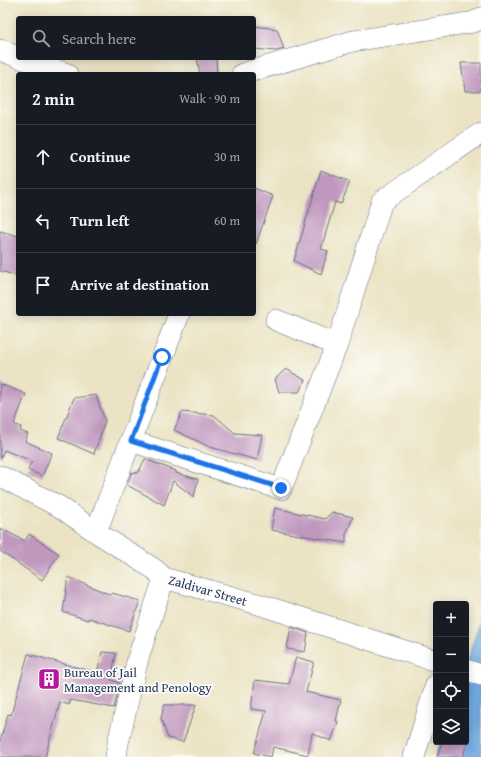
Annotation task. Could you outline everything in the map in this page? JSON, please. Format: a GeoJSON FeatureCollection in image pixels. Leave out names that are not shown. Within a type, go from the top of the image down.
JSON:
{"type":"FeatureCollection","features":[{"type":"Feature","properties":{"kind":"street"},"geometry":{"type":"LineString","coordinates":[[249,72],[353,41],[474,22],[481,18]]}},
{"type":"Feature","properties":{"kind":"street"},"geometry":{"type":"LineString","coordinates":[[0,50],[16,56]]}},
{"type":"Feature","properties":{"kind":"street"},"geometry":{"type":"LineString","coordinates":[[27,60],[61,72]]}},
{"type":"Feature","properties":{"kind":"street"},"geometry":{"type":"LineString","coordinates":[[131,441],[281,488],[337,345],[382,201],[481,133]]}},
{"type":"Feature","properties":{"kind":"street"},"geometry":{"type":"LineString","coordinates":[[96,532],[178,316]]}},
{"type":"Feature","properties":{"kind":"street"},"geometry":{"type":"LineString","coordinates":[[276,320],[337,345]]}},
{"type":"Feature","properties":{"kind":"street","name":"Zaldivar Street"},"geometry":{"type":"LineString","coordinates":[[0,476],[60,507],[154,569],[164,578],[258,604],[433,661]]}},
{"type":"Feature","properties":{"kind":"street"},"geometry":{"type":"LineString","coordinates":[[116,757],[138,658],[164,578]]}},
{"type":"Feature","properties":{"kind":"street"},"geometry":{"type":"LineString","coordinates":[[469,671],[481,675]]}},
{"type":"Feature","properties":{"kind":"street"},"geometry":{"type":"LineString","coordinates":[[414,757],[433,695]]}},
{"type":"Feature","properties":{"kind":"water"},"geometry":{"type":"Polygon","coordinates":[[[481,617],[481,757],[435,757],[439,745],[469,745],[469,655],[481,617]]]}},
{"type":"Feature","properties":{"kind":"building"},"geometry":{"type":"Polygon","coordinates":[[[256,26],[277,29],[284,49],[276,51],[256,49],[256,26]]]}},
{"type":"Feature","properties":{"kind":"building"},"geometry":{"type":"Polygon","coordinates":[[[197,60],[216,60],[217,72],[200,72],[197,60]]]}},
{"type":"Feature","properties":{"kind":"building"},"geometry":{"type":"Polygon","coordinates":[[[461,63],[481,63],[481,91],[465,91],[461,63]]]}},
{"type":"Feature","properties":{"kind":"building"},"geometry":{"type":"Polygon","coordinates":[[[321,170],[350,182],[341,204],[335,202],[321,249],[328,251],[321,274],[294,261],[321,170]]]}},
{"type":"Feature","properties":{"kind":"building"},"geometry":{"type":"Polygon","coordinates":[[[256,189],[273,196],[256,244],[256,189]]]}},
{"type":"Feature","properties":{"kind":"building"},"geometry":{"type":"Polygon","coordinates":[[[0,231],[16,235],[16,275],[0,271],[0,231]]]}},
{"type":"Feature","properties":{"kind":"building"},"geometry":{"type":"Polygon","coordinates":[[[286,369],[305,380],[299,392],[279,392],[275,379],[286,369]]]}},
{"type":"Feature","properties":{"kind":"building"},"geometry":{"type":"Polygon","coordinates":[[[0,384],[26,394],[14,424],[21,427],[20,431],[28,434],[25,441],[52,453],[42,476],[28,470],[32,461],[4,450],[0,458],[0,384]]]}},
{"type":"Feature","properties":{"kind":"building"},"geometry":{"type":"Polygon","coordinates":[[[96,395],[105,421],[94,454],[58,438],[74,398],[96,395]]]}},
{"type":"Feature","properties":{"kind":"building"},"geometry":{"type":"Polygon","coordinates":[[[182,412],[214,415],[235,433],[262,435],[257,460],[210,447],[174,430],[182,412]]]}},
{"type":"Feature","properties":{"kind":"building"},"geometry":{"type":"Polygon","coordinates":[[[145,459],[176,471],[176,473],[198,479],[194,497],[173,481],[164,505],[127,485],[132,472],[138,473],[145,459]]]}},
{"type":"Feature","properties":{"kind":"building"},"geometry":{"type":"Polygon","coordinates":[[[275,508],[325,519],[332,512],[353,517],[346,534],[346,543],[271,530],[275,508]]]}},
{"type":"Feature","properties":{"kind":"building"},"geometry":{"type":"Polygon","coordinates":[[[0,528],[25,541],[29,534],[59,554],[42,580],[0,551],[0,528]]]}},
{"type":"Feature","properties":{"kind":"building"},"geometry":{"type":"Polygon","coordinates":[[[68,577],[111,595],[112,593],[140,601],[129,631],[89,618],[88,620],[63,612],[68,577]]]}},
{"type":"Feature","properties":{"kind":"building"},"geometry":{"type":"Polygon","coordinates":[[[291,627],[308,633],[305,652],[287,649],[291,627]]]}},
{"type":"Feature","properties":{"kind":"building"},"geometry":{"type":"Polygon","coordinates":[[[102,652],[116,653],[111,680],[120,683],[114,708],[71,700],[69,705],[60,702],[45,757],[0,757],[0,741],[8,714],[11,715],[28,654],[97,673],[102,652]]]}},
{"type":"Feature","properties":{"kind":"building"},"geometry":{"type":"Polygon","coordinates":[[[296,657],[314,662],[306,692],[341,700],[336,721],[338,722],[331,741],[312,733],[308,755],[273,747],[271,757],[254,753],[266,711],[251,709],[255,680],[289,684],[296,657]]]}},
{"type":"Feature","properties":{"kind":"building"},"geometry":{"type":"Polygon","coordinates":[[[164,705],[196,705],[183,742],[168,738],[161,719],[164,705]]]}},
{"type":"Feature","properties":{"kind":"building"},"geometry":{"type":"Polygon","coordinates":[[[441,745],[466,745],[463,757],[437,757],[441,745]]]}},
{"type":"Feature","properties":{"kind":"place","name":"Bureau of Jail Management and Penology"},"geometry":{"type":"Point","coordinates":[49,679]}},
{"type":"Feature","properties":{"kind":"route"},"geometry":{"type":"LineString","coordinates":[[162,357],[131,441],[281,488]]}}]}
